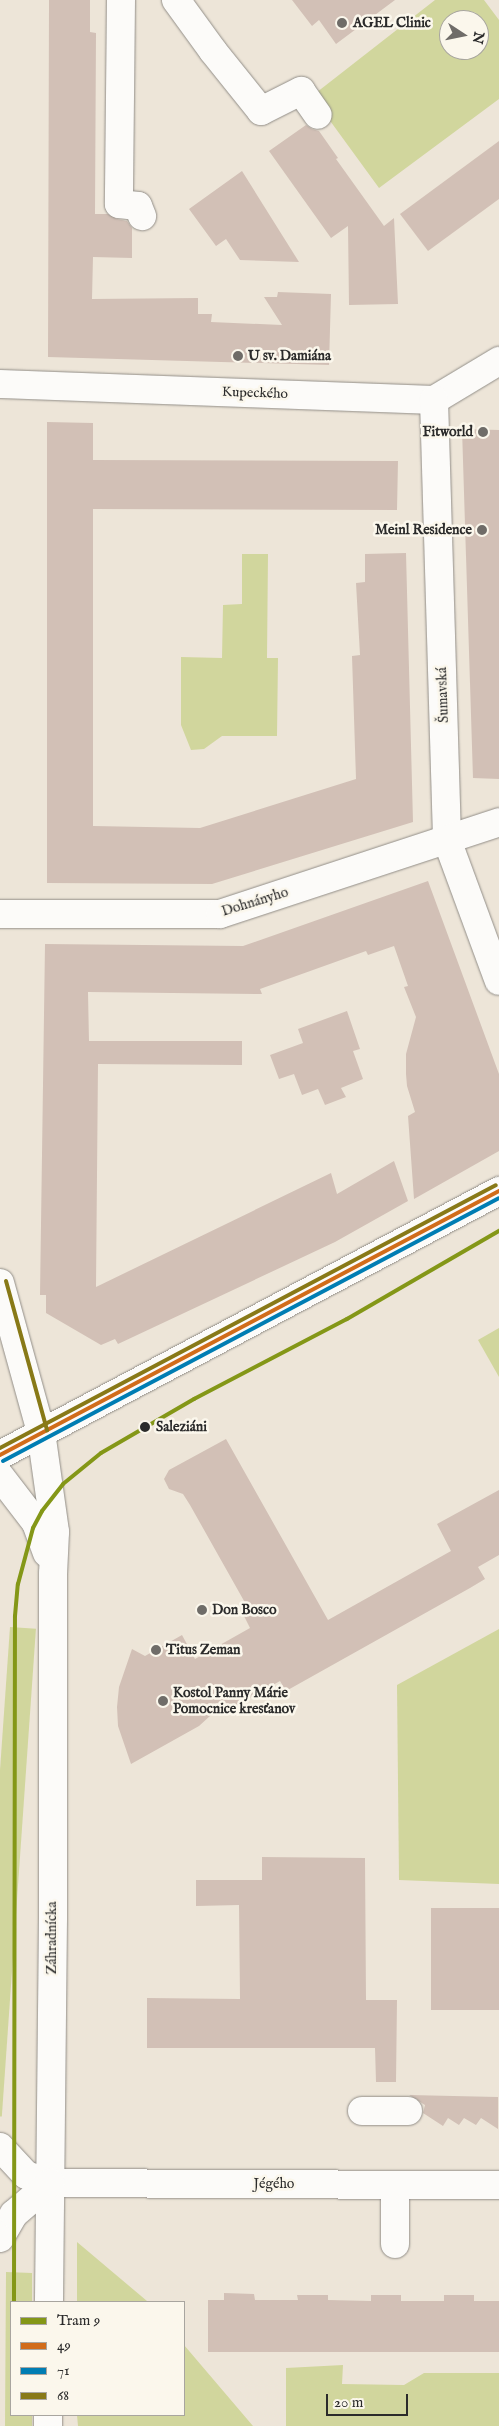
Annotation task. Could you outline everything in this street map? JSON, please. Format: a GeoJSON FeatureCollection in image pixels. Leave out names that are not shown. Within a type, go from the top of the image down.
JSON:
{"type":"FeatureCollection","features":[{"type":"Feature","properties":{"kind":"street"},"geometry":{"type":"LineString","coordinates":[[121,0],[130,210]]}},
{"type":"Feature","properties":{"kind":"street"},"geometry":{"type":"LineString","coordinates":[[176,0],[213,51],[261,110],[301,91],[318,115]]}},
{"type":"Feature","properties":{"kind":"street"},"geometry":{"type":"LineString","coordinates":[[434,400],[499,361]]}},
{"type":"Feature","properties":{"kind":"street","name":"Kupeckého"},"geometry":{"type":"LineString","coordinates":[[0,384],[434,400]]}},
{"type":"Feature","properties":{"kind":"street","name":"Šumavská"},"geometry":{"type":"LineString","coordinates":[[434,400],[447,840],[499,981]]}},
{"type":"Feature","properties":{"kind":"street","name":"Dohnányho"},"geometry":{"type":"LineString","coordinates":[[0,914],[220,914],[499,822]]}},
{"type":"Feature","properties":{"kind":"street"},"geometry":{"type":"LineString","coordinates":[[0,1455],[499,1192]]}},
{"type":"Feature","properties":{"kind":"street","name":"Záhradnícka"},"geometry":{"type":"LineString","coordinates":[[0,1283],[41,1432],[56,1532],[53,1574],[49,2301]]}},
{"type":"Feature","properties":{"kind":"street","name":"Záhradnícka"},"geometry":{"type":"LineString","coordinates":[[0,1476],[36,1522],[53,1574]]}},
{"type":"Feature","properties":{"kind":"street"},"geometry":{"type":"LineString","coordinates":[[362,2111],[408,2111]]}},
{"type":"Feature","properties":{"kind":"street","name":"Jégého"},"geometry":{"type":"LineString","coordinates":[[0,2147],[26,2175],[50,2183],[499,2185]]}},
{"type":"Feature","properties":{"kind":"street"},"geometry":{"type":"LineString","coordinates":[[0,2238],[14,2214],[50,2183]]}},
{"type":"Feature","properties":{"kind":"street"},"geometry":{"type":"LineString","coordinates":[[395,2184],[395,2244]]}},
{"type":"Feature","properties":{"kind":"green space"},"geometry":{"type":"Polygon","coordinates":[[[435,0],[484,0],[499,20],[499,99],[379,188],[312,96],[435,0]]]}},
{"type":"Feature","properties":{"kind":"green space"},"geometry":{"type":"Polygon","coordinates":[[[242,554],[268,554],[267,658],[278,658],[277,736],[222,736],[204,749],[191,750],[181,725],[181,657],[222,658],[223,605],[242,604],[242,554]]]}},
{"type":"Feature","properties":{"kind":"green space"},"geometry":{"type":"Polygon","coordinates":[[[499,1328],[499,1377],[478,1340],[499,1328]]]}},
{"type":"Feature","properties":{"kind":"green space"},"geometry":{"type":"Polygon","coordinates":[[[10,1627],[36,1629],[2,2117],[0,2116],[0,1770],[10,1627]]]}},
{"type":"Feature","properties":{"kind":"green space"},"geometry":{"type":"Polygon","coordinates":[[[499,1629],[499,1884],[399,1880],[397,1685],[499,1629]]]}},
{"type":"Feature","properties":{"kind":"green space"},"geometry":{"type":"Polygon","coordinates":[[[77,2242],[147,2301],[77,2301],[77,2242]]]}},
{"type":"Feature","properties":{"kind":"green space"},"geometry":{"type":"Polygon","coordinates":[[[6,2272],[32,2273],[32,2301],[10,2301],[10,2416],[32,2416],[32,2426],[5,2426],[6,2272]]]}},
{"type":"Feature","properties":{"kind":"green space"},"geometry":{"type":"Polygon","coordinates":[[[185,2346],[253,2426],[78,2426],[77,2416],[185,2416],[185,2346]]]}},
{"type":"Feature","properties":{"kind":"green space"},"geometry":{"type":"Polygon","coordinates":[[[343,2365],[342,2384],[404,2385],[424,2373],[499,2373],[499,2426],[286,2426],[286,2368],[343,2365]]]}},
{"type":"Feature","properties":{"kind":"building"},"geometry":{"type":"Polygon","coordinates":[[[49,0],[90,0],[90,32],[96,33],[95,214],[108,214],[117,219],[127,221],[132,228],[132,258],[93,257],[92,299],[198,298],[198,314],[212,314],[211,322],[282,325],[264,297],[277,297],[278,292],[331,294],[329,365],[48,357],[49,0]]]}},
{"type":"Feature","properties":{"kind":"building","name":"AGEL Clinic"},"geometry":{"type":"Polygon","coordinates":[[[292,0],[395,0],[336,44],[319,20],[312,26],[292,0]]]}},
{"type":"Feature","properties":{"kind":"building"},"geometry":{"type":"Polygon","coordinates":[[[306,125],[319,131],[338,158],[336,159],[384,226],[394,218],[398,304],[349,305],[348,226],[331,238],[269,151],[306,125]]]}},
{"type":"Feature","properties":{"kind":"building"},"geometry":{"type":"Polygon","coordinates":[[[499,141],[499,199],[428,251],[400,214],[499,141]]]}},
{"type":"Feature","properties":{"kind":"building"},"geometry":{"type":"Polygon","coordinates":[[[242,171],[299,262],[240,260],[226,239],[216,246],[189,209],[242,171]]]}},
{"type":"Feature","properties":{"kind":"building"},"geometry":{"type":"Polygon","coordinates":[[[47,422],[93,423],[93,460],[398,461],[397,510],[93,509],[93,826],[200,828],[356,779],[352,656],[360,655],[356,583],[365,582],[365,554],[406,553],[413,822],[212,884],[47,883],[47,422]]]}},
{"type":"Feature","properties":{"kind":"building","name":"Meinl Residence"},"geometry":{"type":"Polygon","coordinates":[[[462,429],[499,430],[499,779],[473,778],[462,429]]]}},
{"type":"Feature","properties":{"kind":"building"},"geometry":{"type":"Polygon","coordinates":[[[428,881],[499,1074],[499,1151],[414,1199],[408,1116],[415,1112],[407,1086],[406,1054],[416,1017],[404,987],[408,986],[394,946],[368,955],[366,951],[260,989],[262,994],[88,992],[89,1041],[242,1041],[242,1065],[98,1064],[96,1287],[331,1173],[337,1194],[394,1161],[408,1201],[335,1242],[118,1344],[115,1339],[101,1345],[46,1313],[46,1295],[40,1295],[45,944],[243,946],[428,881]]]}},
{"type":"Feature","properties":{"kind":"building"},"geometry":{"type":"Polygon","coordinates":[[[347,1011],[360,1049],[353,1051],[363,1079],[341,1088],[346,1097],[325,1105],[318,1089],[302,1095],[294,1074],[279,1079],[270,1055],[303,1043],[298,1029],[347,1011]]]}},
{"type":"Feature","properties":{"kind":"building"},"geometry":{"type":"Polygon","coordinates":[[[226,1439],[328,1620],[451,1551],[437,1524],[499,1490],[499,1555],[478,1567],[485,1579],[470,1588],[286,1691],[280,1681],[225,1712],[221,1706],[199,1726],[131,1764],[118,1726],[117,1707],[119,1687],[132,1649],[145,1656],[182,1635],[195,1659],[250,1628],[242,1612],[248,1608],[190,1505],[183,1494],[169,1489],[164,1479],[169,1470],[226,1439]]]}},
{"type":"Feature","properties":{"kind":"building"},"geometry":{"type":"Polygon","coordinates":[[[262,1857],[365,1858],[366,2000],[397,2000],[396,2082],[376,2082],[375,2048],[147,2048],[147,1998],[240,1999],[239,1905],[196,1906],[196,1880],[262,1880],[262,1857]]]}},
{"type":"Feature","properties":{"kind":"building"},"geometry":{"type":"Polygon","coordinates":[[[431,1908],[499,1908],[499,2010],[431,2010],[431,1908]]]}},
{"type":"Feature","properties":{"kind":"building"},"geometry":{"type":"Polygon","coordinates":[[[409,2095],[498,2097],[498,2129],[481,2118],[476,2125],[464,2118],[459,2125],[448,2118],[443,2126],[423,2113],[425,2105],[409,2095]]]}},
{"type":"Feature","properties":{"kind":"building"},"geometry":{"type":"Polygon","coordinates":[[[224,2293],[254,2294],[255,2300],[298,2300],[297,2295],[328,2295],[328,2300],[371,2301],[371,2295],[401,2295],[401,2301],[444,2301],[444,2295],[474,2295],[474,2301],[499,2301],[499,2352],[208,2352],[208,2300],[224,2300],[224,2293]]]}},
{"type":"Feature","properties":{"kind":"tram line","name":"9"},"geometry":{"type":"LineString","coordinates":[[14,2301],[15,1616],[18,1584],[33,1528],[42,1511],[63,1484],[101,1453],[194,1399],[347,1319],[499,1231]]}},
{"type":"Feature","properties":{"kind":"transit line","name":"68"},"geometry":{"type":"LineString","coordinates":[[0,1448],[496,1185]]}},
{"type":"Feature","properties":{"kind":"transit line","name":"49"},"geometry":{"type":"LineString","coordinates":[[0,1455],[499,1191]]}},
{"type":"Feature","properties":{"kind":"transit line","name":"71"},"geometry":{"type":"LineString","coordinates":[[3,1461],[499,1198]]}},
{"type":"Feature","properties":{"kind":"transit line","name":"68"},"geometry":{"type":"LineString","coordinates":[[6,1281],[47,1430]]}},
{"type":"Feature","properties":{"kind":"place","name":"AGEL Clinic"},"geometry":{"type":"Point","coordinates":[342,23]}},
{"type":"Feature","properties":{"kind":"place","name":"U sv. Damiána"},"geometry":{"type":"Point","coordinates":[238,356]}},
{"type":"Feature","properties":{"kind":"place","name":"Fitworld"},"geometry":{"type":"Point","coordinates":[483,432]}},
{"type":"Feature","properties":{"kind":"place","name":"Meinl Residence"},"geometry":{"type":"Point","coordinates":[482,530]}},
{"type":"Feature","properties":{"kind":"place","name":"Saleziáni"},"geometry":{"type":"Point","coordinates":[145,1427]}},
{"type":"Feature","properties":{"kind":"place","name":"Don Bosco"},"geometry":{"type":"Point","coordinates":[202,1610]}},
{"type":"Feature","properties":{"kind":"place","name":"Titus Zeman"},"geometry":{"type":"Point","coordinates":[156,1650]}},
{"type":"Feature","properties":{"kind":"place","name":"Kostol Panny Márie Pomocnice kresťanov"},"geometry":{"type":"Point","coordinates":[163,1701]}}]}
